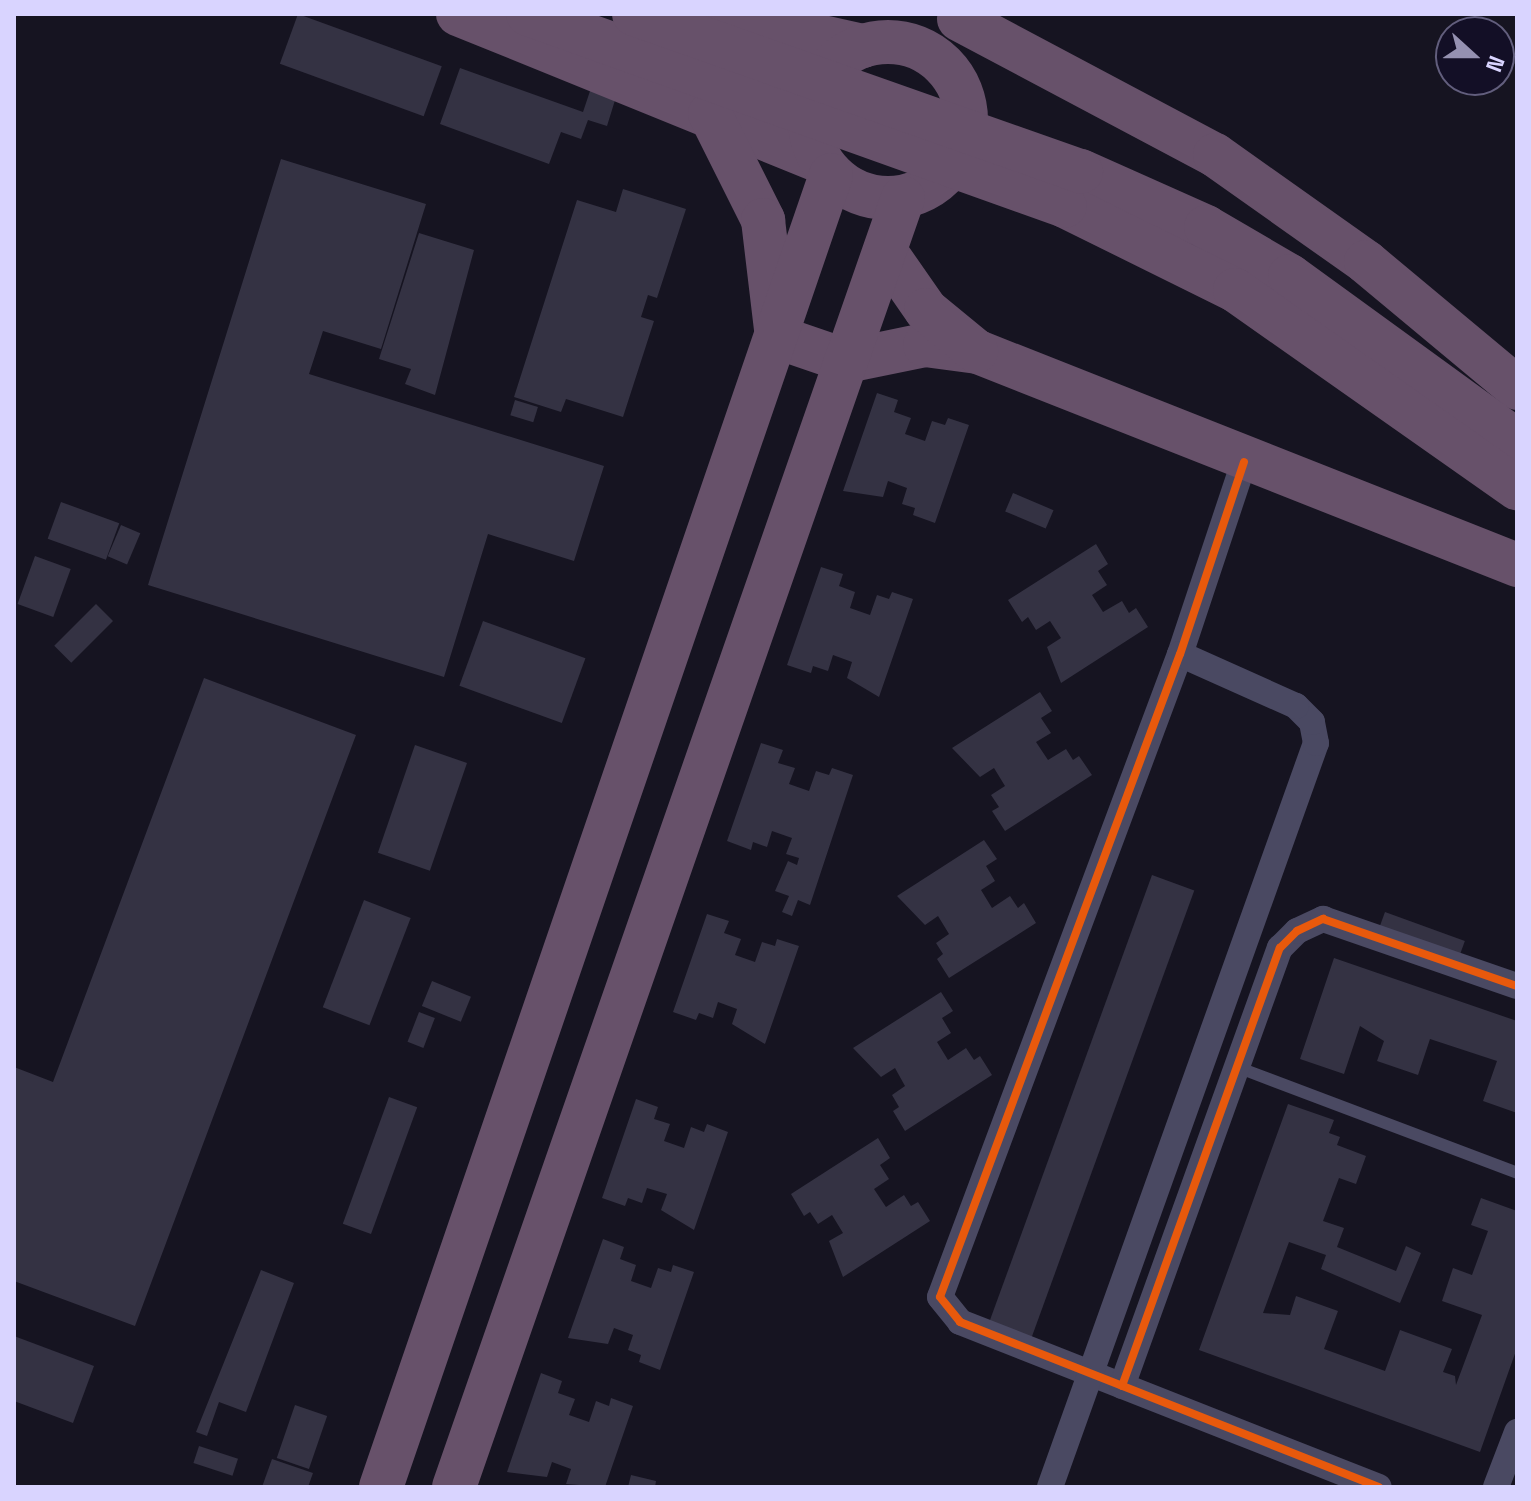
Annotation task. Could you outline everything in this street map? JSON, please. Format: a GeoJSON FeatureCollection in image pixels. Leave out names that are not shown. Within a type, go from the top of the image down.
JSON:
{"type":"FeatureCollection","features":[{"type":"Feature","properties":{"kind":"highway"},"geometry":{"type":"LineString","coordinates":[[458,14],[710,114],[825,168],[876,198],[903,198],[944,175],[966,131],[958,84],[943,65],[913,47],[877,34],[719,14]]}},
{"type":"Feature","properties":{"kind":"highway"},"geometry":{"type":"LineString","coordinates":[[528,14],[1073,189],[1206,227],[1290,276],[1517,441]]}},
{"type":"Feature","properties":{"kind":"highway"},"geometry":{"type":"LineString","coordinates":[[634,14],[1073,189],[1235,290],[1517,488]]}},
{"type":"Feature","properties":{"kind":"highway"},"geometry":{"type":"LineString","coordinates":[[943,65],[960,16],[1215,155],[1366,262],[1517,388]]}},
{"type":"Feature","properties":{"kind":"highway"},"geometry":{"type":"LineString","coordinates":[[381,1487],[777,337],[825,168],[810,135],[819,81],[877,34]]}},
{"type":"Feature","properties":{"kind":"highway"},"geometry":{"type":"LineString","coordinates":[[710,114],[763,220],[777,337]]}},
{"type":"Feature","properties":{"kind":"highway"},"geometry":{"type":"LineString","coordinates":[[454,1487],[903,198]]}},
{"type":"Feature","properties":{"kind":"highway"},"geometry":{"type":"LineString","coordinates":[[885,251],[926,310],[978,352],[1244,462],[1517,565]]}},
{"type":"Feature","properties":{"kind":"highway"},"geometry":{"type":"LineString","coordinates":[[777,337],[847,361],[912,346],[978,352]]}},
{"type":"Feature","properties":{"kind":"street"},"geometry":{"type":"LineString","coordinates":[[1244,462],[1180,654],[940,1289],[952,1318],[1379,1487]]}},
{"type":"Feature","properties":{"kind":"street"},"geometry":{"type":"LineString","coordinates":[[1050,1487],[1316,743],[1312,722],[1296,706],[1180,654]]}},
{"type":"Feature","properties":{"kind":"street"},"geometry":{"type":"LineString","coordinates":[[1122,1386],[1280,948],[1323,919],[1517,986]]}},
{"type":"Feature","properties":{"kind":"street"},"geometry":{"type":"LineString","coordinates":[[1496,1487],[1517,1432]]}},
{"type":"Feature","properties":{"kind":"lane"},"geometry":{"type":"LineString","coordinates":[[1237,1067],[1517,1173]]}},
{"type":"Feature","properties":{"kind":"building"},"geometry":{"type":"Polygon","coordinates":[[[298,14],[442,66],[424,116],[280,64],[298,14]]]}},
{"type":"Feature","properties":{"kind":"building"},"geometry":{"type":"Polygon","coordinates":[[[460,68],[583,112],[591,88],[616,97],[607,126],[588,120],[581,139],[561,132],[549,164],[440,124],[460,68]]]}},
{"type":"Feature","properties":{"kind":"building"},"geometry":{"type":"Polygon","coordinates":[[[281,159],[426,204],[381,349],[323,331],[309,374],[604,466],[574,561],[488,534],[444,677],[148,585],[281,159]]]}},
{"type":"Feature","properties":{"kind":"building"},"geometry":{"type":"Polygon","coordinates":[[[623,189],[686,209],[657,298],[648,295],[641,317],[654,321],[623,417],[566,399],[561,412],[514,397],[577,200],[616,212],[623,189]]]}},
{"type":"Feature","properties":{"kind":"building"},"geometry":{"type":"Polygon","coordinates":[[[419,233],[474,250],[435,395],[405,384],[411,369],[379,359],[419,233]]]}},
{"type":"Feature","properties":{"kind":"building"},"geometry":{"type":"Polygon","coordinates":[[[877,393],[898,400],[894,412],[911,418],[905,434],[925,441],[932,421],[945,425],[948,418],[969,425],[935,523],[913,515],[915,508],[902,504],[907,488],[888,481],[883,497],[843,491],[877,393]]]}},
{"type":"Feature","properties":{"kind":"building"},"geometry":{"type":"Polygon","coordinates":[[[515,400],[538,407],[533,422],[510,415],[515,400]]]}},
{"type":"Feature","properties":{"kind":"building"},"geometry":{"type":"Polygon","coordinates":[[[1013,493],[1054,510],[1046,529],[1005,511],[1013,493]]]}},
{"type":"Feature","properties":{"kind":"building"},"geometry":{"type":"Polygon","coordinates":[[[61,502],[119,523],[106,560],[48,539],[61,502]]]}},
{"type":"Feature","properties":{"kind":"building"},"geometry":{"type":"Polygon","coordinates":[[[121,525],[140,533],[127,565],[108,556],[121,525]]]}},
{"type":"Feature","properties":{"kind":"building"},"geometry":{"type":"Polygon","coordinates":[[[1096,544],[1108,564],[1098,571],[1107,585],[1092,595],[1103,612],[1122,601],[1129,613],[1136,608],[1148,627],[1061,683],[1047,647],[1061,638],[1050,621],[1036,630],[1028,617],[1022,622],[1008,600],[1096,544]]]}},
{"type":"Feature","properties":{"kind":"building"},"geometry":{"type":"Polygon","coordinates":[[[35,556],[71,569],[53,617],[18,604],[35,556]]]}},
{"type":"Feature","properties":{"kind":"building"},"geometry":{"type":"Polygon","coordinates":[[[821,567],[843,574],[839,586],[855,592],[850,608],[870,615],[877,595],[889,599],[892,592],[913,599],[879,697],[847,678],[852,662],[833,655],[828,671],[813,666],[811,673],[787,665],[821,567]]]}},
{"type":"Feature","properties":{"kind":"building"},"geometry":{"type":"Polygon","coordinates":[[[96,604],[113,621],[71,663],[54,646],[96,604]]]}},
{"type":"Feature","properties":{"kind":"building"},"geometry":{"type":"Polygon","coordinates":[[[483,621],[585,658],[562,723],[459,686],[483,621]]]}},
{"type":"Feature","properties":{"kind":"building"},"geometry":{"type":"Polygon","coordinates":[[[204,678],[356,735],[135,1326],[14,1281],[14,1067],[53,1082],[204,678]]]}},
{"type":"Feature","properties":{"kind":"building"},"geometry":{"type":"Polygon","coordinates":[[[1040,692],[1052,711],[1041,718],[1051,733],[1036,742],[1048,760],[1066,749],[1073,760],[1079,756],[1092,775],[1005,831],[992,811],[999,807],[991,795],[1005,786],[994,768],[980,777],[952,748],[1040,692]]]}},
{"type":"Feature","properties":{"kind":"building"},"geometry":{"type":"Polygon","coordinates":[[[761,743],[783,750],[778,763],[795,768],[789,784],[809,791],[816,771],[829,775],[832,768],[853,775],[810,905],[798,900],[792,916],[782,912],[789,896],[775,891],[788,861],[797,865],[799,858],[786,854],[792,838],[772,831],[767,847],[753,842],[751,850],[727,841],[761,743]]]}},
{"type":"Feature","properties":{"kind":"building"},"geometry":{"type":"Polygon","coordinates":[[[415,745],[467,763],[430,871],[378,853],[415,745]]]}},
{"type":"Feature","properties":{"kind":"building"},"geometry":{"type":"Polygon","coordinates":[[[984,840],[997,859],[986,866],[995,881],[981,890],[992,908],[1010,896],[1018,908],[1024,903],[1036,923],[949,978],[937,959],[943,954],[936,943],[949,934],[938,916],[925,925],[897,896],[984,840]]]}},
{"type":"Feature","properties":{"kind":"building"},"geometry":{"type":"Polygon","coordinates":[[[1152,875],[1194,890],[1031,1338],[989,1322],[1152,875]]]}},
{"type":"Feature","properties":{"kind":"building"},"geometry":{"type":"Polygon","coordinates":[[[364,900],[411,918],[369,1025],[323,1007],[364,900]]]}},
{"type":"Feature","properties":{"kind":"building"},"geometry":{"type":"Polygon","coordinates":[[[1385,912],[1465,941],[1458,960],[1378,931],[1385,912]]]}},
{"type":"Feature","properties":{"kind":"building"},"geometry":{"type":"Polygon","coordinates":[[[707,914],[729,921],[724,933],[741,939],[735,955],[755,962],[762,942],[775,946],[777,939],[799,946],[765,1044],[732,1024],[737,1009],[718,1002],[713,1018],[699,1013],[696,1020],[673,1012],[707,914]]]}},
{"type":"Feature","properties":{"kind":"building"},"geometry":{"type":"Polygon","coordinates":[[[1334,958],[1517,1021],[1517,1113],[1483,1101],[1497,1061],[1430,1039],[1418,1075],[1377,1061],[1384,1041],[1360,1026],[1344,1074],[1300,1059],[1334,958]]]}},
{"type":"Feature","properties":{"kind":"building"},"geometry":{"type":"Polygon","coordinates":[[[432,981],[471,997],[461,1022],[422,1006],[432,981]]]}},
{"type":"Feature","properties":{"kind":"building"},"geometry":{"type":"Polygon","coordinates":[[[941,992],[953,1011],[942,1018],[951,1033],[937,1042],[948,1060],[966,1048],[974,1060],[980,1056],[992,1075],[905,1131],[893,1111],[899,1107],[892,1095],[905,1086],[895,1068],[881,1077],[853,1048],[941,992]]]}},
{"type":"Feature","properties":{"kind":"building"},"geometry":{"type":"Polygon","coordinates":[[[419,1012],[435,1018],[423,1048],[408,1042],[419,1012]]]}},
{"type":"Feature","properties":{"kind":"building"},"geometry":{"type":"Polygon","coordinates":[[[389,1097],[417,1107],[371,1234],[343,1224],[389,1097]]]}},
{"type":"Feature","properties":{"kind":"building"},"geometry":{"type":"Polygon","coordinates":[[[636,1099],[658,1107],[654,1119],[670,1124],[664,1141],[684,1148],[691,1127],[704,1132],[707,1124],[728,1132],[694,1230],[661,1210],[667,1194],[647,1188],[642,1203],[628,1198],[625,1206],[602,1198],[636,1099]]]}},
{"type":"Feature","properties":{"kind":"building"},"geometry":{"type":"Polygon","coordinates":[[[1288,1104],[1334,1120],[1329,1133],[1340,1137],[1337,1145],[1366,1156],[1356,1184],[1339,1178],[1323,1221],[1344,1228],[1337,1247],[1396,1271],[1406,1246],[1421,1253],[1400,1303],[1321,1269],[1326,1255],[1289,1242],[1263,1313],[1290,1315],[1296,1296],[1338,1311],[1324,1349],[1385,1371],[1400,1330],[1452,1349],[1443,1372],[1455,1376],[1456,1385],[1482,1315],[1442,1301],[1453,1268],[1472,1275],[1488,1231],[1471,1225],[1481,1198],[1517,1211],[1517,1348],[1480,1452],[1199,1350],[1288,1104]]]}},
{"type":"Feature","properties":{"kind":"building"},"geometry":{"type":"Polygon","coordinates":[[[878,1138],[890,1158],[880,1165],[889,1179],[874,1189],[886,1207],[904,1195],[911,1206],[918,1202],[930,1221],[843,1277],[829,1241],[843,1233],[832,1215],[818,1224],[810,1212],[804,1216],[791,1194],[878,1138]]]}},
{"type":"Feature","properties":{"kind":"building"},"geometry":{"type":"Polygon","coordinates":[[[603,1239],[624,1247],[620,1259],[636,1265],[631,1281],[651,1288],[658,1268],[671,1272],[673,1265],[694,1272],[660,1370],[639,1362],[641,1355],[628,1350],[633,1335],[614,1328],[608,1344],[568,1338],[603,1239]]]}},
{"type":"Feature","properties":{"kind":"building"},"geometry":{"type":"Polygon","coordinates":[[[261,1270],[294,1283],[246,1412],[219,1402],[207,1436],[196,1432],[261,1270]]]}},
{"type":"Feature","properties":{"kind":"building"},"geometry":{"type":"Polygon","coordinates":[[[14,1336],[94,1366],[73,1423],[14,1401],[14,1336]]]}},
{"type":"Feature","properties":{"kind":"building"},"geometry":{"type":"Polygon","coordinates":[[[541,1373],[562,1381],[558,1393],[575,1399],[569,1415],[589,1422],[596,1401],[609,1406],[611,1398],[633,1406],[605,1487],[566,1484],[571,1469],[552,1462],[547,1477],[507,1472],[541,1373]]]}},
{"type":"Feature","properties":{"kind":"building"},"geometry":{"type":"Polygon","coordinates":[[[295,1405],[327,1416],[309,1469],[277,1458],[295,1405]]]}},
{"type":"Feature","properties":{"kind":"building"},"geometry":{"type":"Polygon","coordinates":[[[199,1446],[238,1459],[232,1476],[193,1463],[199,1446]]]}},
{"type":"Feature","properties":{"kind":"building"},"geometry":{"type":"Polygon","coordinates":[[[272,1459],[313,1473],[308,1487],[262,1487],[272,1459]]]}},
{"type":"Feature","properties":{"kind":"building"},"geometry":{"type":"Polygon","coordinates":[[[631,1475],[656,1481],[655,1487],[628,1487],[631,1475]]]}},
{"type":"Feature","properties":{"kind":"cycle path"},"geometry":{"type":"LineString","coordinates":[[1244,462],[1180,654],[940,1297],[960,1322],[1379,1487]]}},
{"type":"Feature","properties":{"kind":"cycle path"},"geometry":{"type":"LineString","coordinates":[[1122,1386],[1280,948],[1297,931],[1323,919],[1517,986]]}}]}
